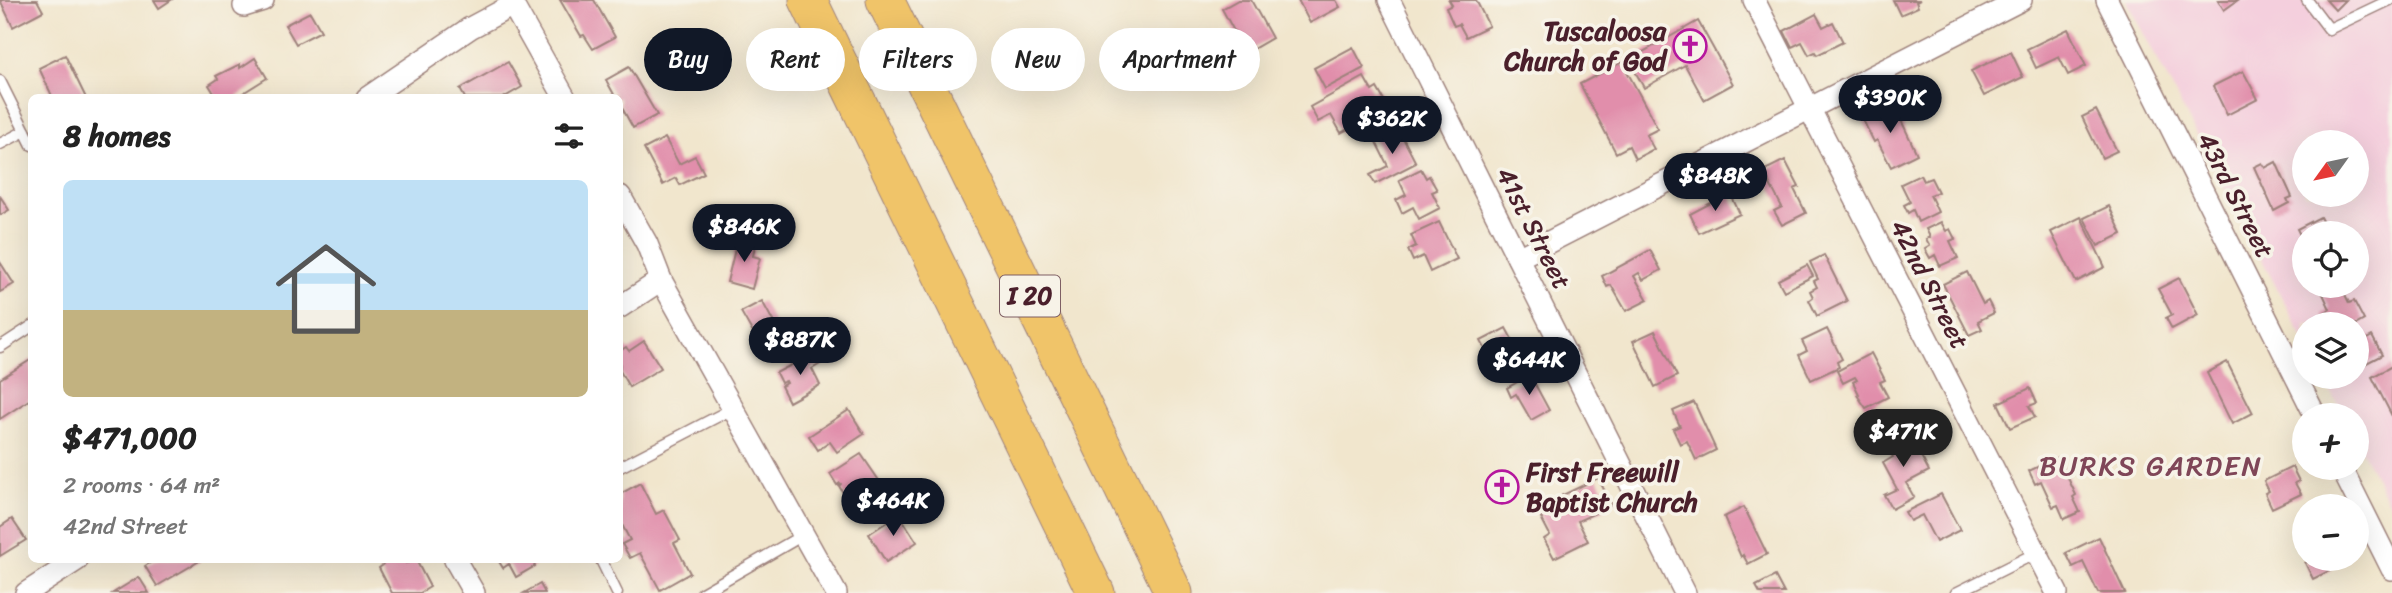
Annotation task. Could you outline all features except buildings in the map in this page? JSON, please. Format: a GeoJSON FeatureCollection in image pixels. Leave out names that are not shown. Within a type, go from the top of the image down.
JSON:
{"type":"FeatureCollection","features":[{"type":"Feature","properties":{"kind":"highway","name":"I 20"},"geometry":{"type":"LineString","coordinates":[[808,0],[1096,593]]}},
{"type":"Feature","properties":{"kind":"highway","name":"I 20"},"geometry":{"type":"LineString","coordinates":[[885,0],[1174,593]]}},
{"type":"Feature","properties":{"kind":"street","name":"41st Street"},"geometry":{"type":"LineString","coordinates":[[1389,0],[1685,593]]}},
{"type":"Feature","properties":{"kind":"street","name":"42nd Street"},"geometry":{"type":"LineString","coordinates":[[1754,0],[2057,593]]}},
{"type":"Feature","properties":{"kind":"street"},"geometry":{"type":"LineString","coordinates":[[1518,258],[2021,0]]}},
{"type":"Feature","properties":{"kind":"street","name":"43rd Street"},"geometry":{"type":"LineString","coordinates":[[2106,0],[2309,403]]}},
{"type":"Feature","properties":{"kind":"street"},"geometry":{"type":"LineString","coordinates":[[373,94],[511,3],[563,94]]}},
{"type":"Feature","properties":{"kind":"street"},"geometry":{"type":"LineString","coordinates":[[623,201],[647,244],[661,280],[836,593]]}},
{"type":"Feature","properties":{"kind":"street"},"geometry":{"type":"LineString","coordinates":[[623,305],[661,280]]}},
{"type":"Feature","properties":{"kind":"street"},"geometry":{"type":"LineString","coordinates":[[2348,480],[2392,569]]}},
{"type":"Feature","properties":{"kind":"street"},"geometry":{"type":"LineString","coordinates":[[26,593],[72,563]]}},
{"type":"Feature","properties":{"kind":"street"},"geometry":{"type":"LineString","coordinates":[[458,563],[474,593]]}},
{"type":"Feature","properties":{"kind":"lane"},"geometry":{"type":"LineString","coordinates":[[2307,0],[2329,29],[2389,0]]}},
{"type":"Feature","properties":{"kind":"lane"},"geometry":{"type":"LineString","coordinates":[[0,81],[28,138]]}},
{"type":"Feature","properties":{"kind":"lane"},"geometry":{"type":"LineString","coordinates":[[0,144],[24,131]]}},
{"type":"Feature","properties":{"kind":"lane"},"geometry":{"type":"LineString","coordinates":[[0,347],[28,329]]}},
{"type":"Feature","properties":{"kind":"lane"},"geometry":{"type":"LineString","coordinates":[[623,465],[732,409]]}},
{"type":"Feature","properties":{"kind":"lane"},"geometry":{"type":"LineString","coordinates":[[702,593],[803,535]]}},
{"type":"Feature","properties":{"kind":"lane"},"geometry":{"type":"LineString","coordinates":[[1956,593],[2036,552]]}},
{"type":"Feature","properties":{"kind":"lane"},"geometry":{"type":"LineString","coordinates":[[602,563],[617,593]]}},
{"type":"Feature","properties":{"kind":"shaded area"},"geometry":{"type":"Polygon","coordinates":[[[2126,0],[2392,0],[2392,509],[2369,466],[2369,403],[2337,403],[2330,389],[2369,389],[2369,312],[2292,312],[2292,317],[2126,0]]]}},
{"type":"Feature","properties":{"kind":"place","name":"Tuscaloosa Church of God"},"geometry":{"type":"Point","coordinates":[1690,46]}},
{"type":"Feature","properties":{"kind":"place","name":"First Freewill Baptist Church"},"geometry":{"type":"Point","coordinates":[1502,487]}},
{"type":"Feature","properties":{"kind":"district","name":"BURKS GARDEN"},"geometry":{"type":"Point","coordinates":[2151,465]}}]}
